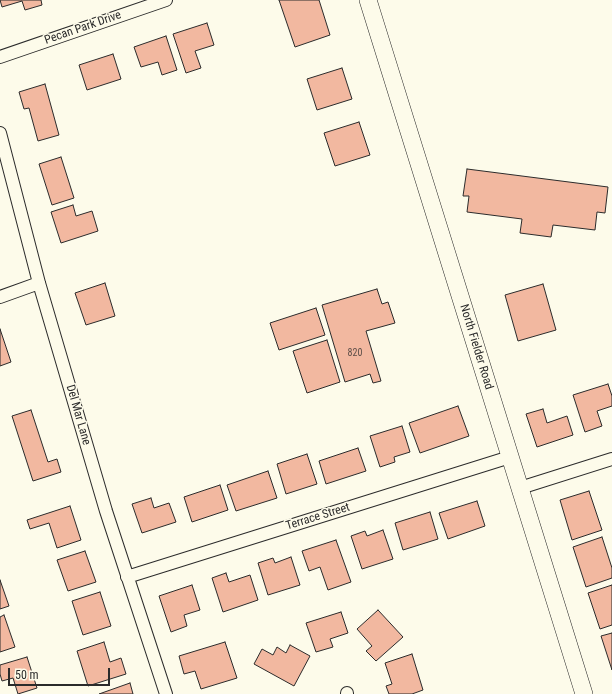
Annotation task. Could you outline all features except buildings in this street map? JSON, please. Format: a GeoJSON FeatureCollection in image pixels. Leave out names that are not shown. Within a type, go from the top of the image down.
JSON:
{"type":"FeatureCollection","features":[{"type":"Feature","properties":{"kind":"main road","name":"North Fielder Road"},"geometry":{"type":"LineString","coordinates":[[368,0],[584,694]]}},
{"type":"Feature","properties":{"kind":"street","name":"Pecan Park Drive"},"geometry":{"type":"LineString","coordinates":[[0,57],[166,0]]}},
{"type":"Feature","properties":{"kind":"street","name":"Del Mar Lane"},"geometry":{"type":"LineString","coordinates":[[0,133],[39,283],[127,577],[166,694]]}},
{"type":"Feature","properties":{"kind":"street"},"geometry":{"type":"LineString","coordinates":[[0,297],[39,283]]}},
{"type":"Feature","properties":{"kind":"street","name":"Terrace Street"},"geometry":{"type":"LineString","coordinates":[[127,577],[510,457]]}},
{"type":"Feature","properties":{"kind":"street"},"geometry":{"type":"LineString","coordinates":[[520,488],[612,459]]}}]}
